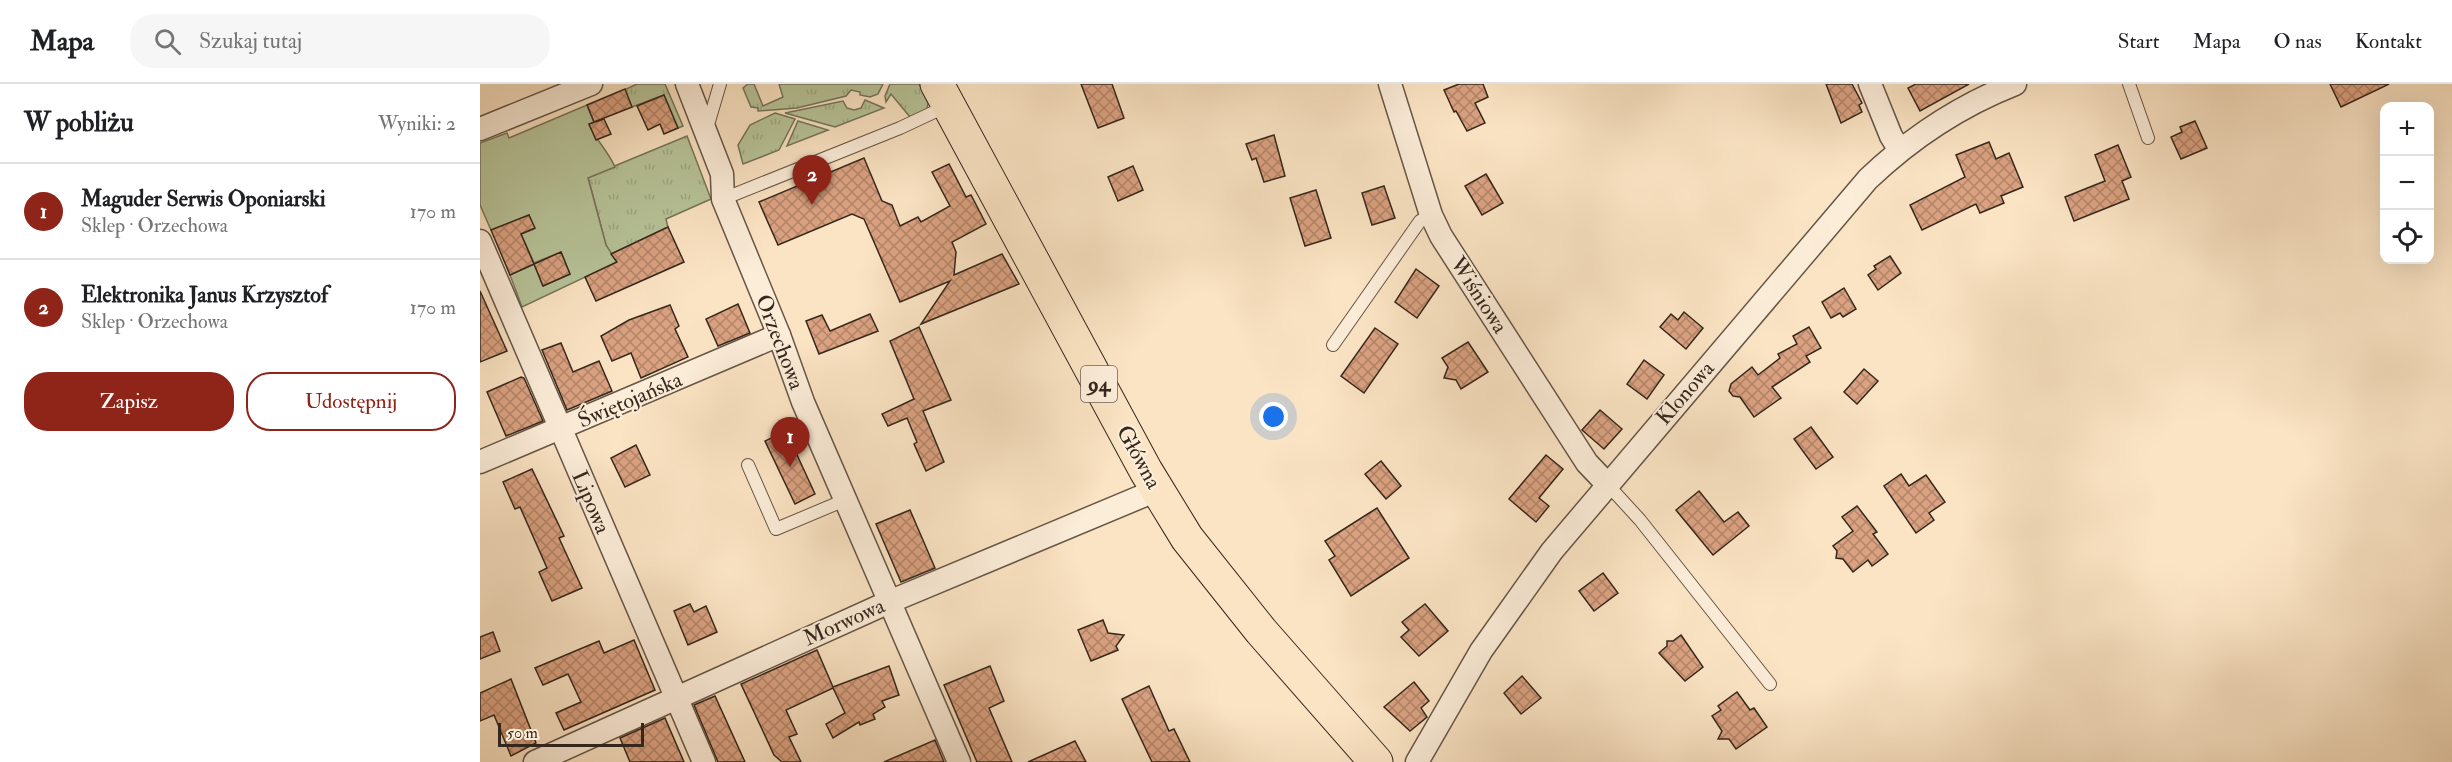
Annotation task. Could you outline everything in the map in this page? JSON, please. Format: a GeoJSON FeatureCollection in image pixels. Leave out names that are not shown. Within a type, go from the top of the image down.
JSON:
{"type":"FeatureCollection","features":[{"type":"Feature","properties":{"kind":"main road","name":"Główna"},"geometry":{"type":"LineString","coordinates":[[942,94],[1157,490],[1200,557],[1376,762]]}},
{"type":"Feature","properties":{"kind":"street"},"geometry":{"type":"LineString","coordinates":[[480,129],[591,84]]}},
{"type":"Feature","properties":{"kind":"street","name":"Orzechowa"},"geometry":{"type":"LineString","coordinates":[[687,84],[722,174],[723,199],[779,335],[803,402],[959,762]]}},
{"type":"Feature","properties":{"kind":"street","name":"Wiśniowa"},"geometry":{"type":"LineString","coordinates":[[1390,84],[1431,215],[1441,236],[1581,454],[1608,485]]}},
{"type":"Feature","properties":{"kind":"street"},"geometry":{"type":"LineString","coordinates":[[1870,84],[1891,136],[1899,149]]}},
{"type":"Feature","properties":{"kind":"street","name":"Klonowa"},"geometry":{"type":"LineString","coordinates":[[1417,762],[1481,651],[1552,551],[1868,179],[1899,149],[1957,112],[2015,84]]}},
{"type":"Feature","properties":{"kind":"street","name":"Lipowa"},"geometry":{"type":"LineString","coordinates":[[480,241],[704,762]]}},
{"type":"Feature","properties":{"kind":"street","name":"Świętojańska"},"geometry":{"type":"LineString","coordinates":[[480,462],[560,430],[779,335]]}},
{"type":"Feature","properties":{"kind":"street","name":"Morwowa"},"geometry":{"type":"LineString","coordinates":[[535,762],[676,696],[890,602],[1157,490]]}},
{"type":"Feature","properties":{"kind":"lane"},"geometry":{"type":"LineString","coordinates":[[705,132],[720,84]]}},
{"type":"Feature","properties":{"kind":"lane"},"geometry":{"type":"LineString","coordinates":[[2129,84],[2148,138]]}},
{"type":"Feature","properties":{"kind":"lane"},"geometry":{"type":"LineString","coordinates":[[723,199],[900,128],[942,94]]}},
{"type":"Feature","properties":{"kind":"lane"},"geometry":{"type":"LineString","coordinates":[[1333,345],[1420,221],[1431,215]]}},
{"type":"Feature","properties":{"kind":"lane"},"geometry":{"type":"LineString","coordinates":[[748,465],[776,530],[845,500]]}},
{"type":"Feature","properties":{"kind":"lane"},"geometry":{"type":"LineString","coordinates":[[1608,485],[1640,520],[1770,684]]}},
{"type":"Feature","properties":{"kind":"green space"},"geometry":{"type":"Polygon","coordinates":[[[637,84],[665,84],[683,126],[678,128],[664,95],[632,107],[624,90],[637,84]]]}},
{"type":"Feature","properties":{"kind":"green space"},"geometry":{"type":"Polygon","coordinates":[[[748,84],[754,84],[763,106],[783,97],[779,84],[883,84],[878,94],[870,97],[851,90],[846,96],[797,108],[758,111],[758,108],[751,107],[743,88],[748,84]]]}},
{"type":"Feature","properties":{"kind":"green space"},"geometry":{"type":"Polygon","coordinates":[[[890,84],[919,84],[928,103],[927,109],[910,117],[891,94],[886,102],[885,96],[890,84]]]}},
{"type":"Feature","properties":{"kind":"green space"},"geometry":{"type":"Polygon","coordinates":[[[865,100],[884,108],[835,127],[785,113],[843,101],[847,108],[854,110],[861,108],[865,100]]]}},
{"type":"Feature","properties":{"kind":"green space"},"geometry":{"type":"Polygon","coordinates":[[[587,105],[594,122],[589,125],[615,167],[588,178],[606,245],[617,262],[522,307],[510,275],[534,264],[543,286],[570,274],[561,252],[534,263],[521,234],[534,229],[529,215],[491,230],[480,205],[480,143],[507,133],[509,138],[587,105]]]}},
{"type":"Feature","properties":{"kind":"green space"},"geometry":{"type":"Polygon","coordinates":[[[775,113],[795,119],[779,150],[743,164],[738,145],[750,125],[775,113]]]}},
{"type":"Feature","properties":{"kind":"green space"},"geometry":{"type":"Polygon","coordinates":[[[798,121],[828,130],[787,146],[798,121]]]}},
{"type":"Feature","properties":{"kind":"green space"},"geometry":{"type":"Polygon","coordinates":[[[687,136],[711,199],[666,219],[668,227],[611,254],[606,245],[588,177],[687,136]]]}},
{"type":"Feature","properties":{"kind":"building"},"geometry":{"type":"Polygon","coordinates":[[[1081,84],[1112,84],[1124,118],[1098,128],[1081,84]]]}},
{"type":"Feature","properties":{"kind":"building"},"geometry":{"type":"Polygon","coordinates":[[[1459,84],[1483,84],[1488,97],[1475,103],[1485,123],[1467,131],[1456,111],[1454,112],[1444,90],[1459,84]]]}},
{"type":"Feature","properties":{"kind":"building"},"geometry":{"type":"Polygon","coordinates":[[[1826,84],[1852,84],[1862,103],[1859,105],[1862,112],[1841,123],[1826,84]]]}},
{"type":"Feature","properties":{"kind":"building"},"geometry":{"type":"Polygon","coordinates":[[[1916,84],[1969,84],[1920,111],[1908,88],[1916,84]]]}},
{"type":"Feature","properties":{"kind":"building"},"geometry":{"type":"Polygon","coordinates":[[[2330,84],[2389,84],[2341,107],[2330,84]]]}},
{"type":"Feature","properties":{"kind":"building"},"geometry":{"type":"Polygon","coordinates":[[[625,89],[632,107],[594,122],[587,105],[625,89]]]}},
{"type":"Feature","properties":{"kind":"building"},"geometry":{"type":"Polygon","coordinates":[[[664,95],[678,128],[664,134],[660,124],[648,130],[637,106],[664,95]]]}},
{"type":"Feature","properties":{"kind":"building"},"geometry":{"type":"Polygon","coordinates":[[[604,119],[611,134],[596,140],[589,124],[604,119]]]}},
{"type":"Feature","properties":{"kind":"building"},"geometry":{"type":"Polygon","coordinates":[[[2195,121],[2207,148],[2181,159],[2171,137],[2182,132],[2180,127],[2195,121]]]}},
{"type":"Feature","properties":{"kind":"building"},"geometry":{"type":"Polygon","coordinates":[[[1274,135],[1285,176],[1264,182],[1256,158],[1252,160],[1246,144],[1274,135]]]}},
{"type":"Feature","properties":{"kind":"building"},"geometry":{"type":"Polygon","coordinates":[[[1989,142],[1996,159],[2009,153],[2023,187],[2001,196],[2004,203],[1980,213],[1976,204],[1922,230],[1910,205],[1965,177],[1956,155],[1989,142]]]}},
{"type":"Feature","properties":{"kind":"building"},"geometry":{"type":"Polygon","coordinates":[[[2118,145],[2131,177],[2122,181],[2129,199],[2074,221],[2065,197],[2105,181],[2095,155],[2118,145]]]}},
{"type":"Feature","properties":{"kind":"building"},"geometry":{"type":"Polygon","coordinates":[[[864,158],[882,201],[892,205],[900,226],[918,217],[921,222],[950,206],[932,172],[949,164],[966,197],[971,195],[986,224],[952,242],[956,252],[954,275],[1002,254],[1019,284],[921,324],[950,281],[900,302],[864,219],[852,214],[778,245],[759,202],[864,158]]]}},
{"type":"Feature","properties":{"kind":"building"},"geometry":{"type":"Polygon","coordinates":[[[1133,166],[1143,190],[1118,201],[1108,177],[1133,166]]]}},
{"type":"Feature","properties":{"kind":"building"},"geometry":{"type":"Polygon","coordinates":[[[1486,174],[1503,203],[1482,215],[1465,186],[1486,174]]]}},
{"type":"Feature","properties":{"kind":"building"},"geometry":{"type":"Polygon","coordinates":[[[1384,186],[1395,218],[1372,225],[1362,193],[1384,186]]]}},
{"type":"Feature","properties":{"kind":"building"},"geometry":{"type":"Polygon","coordinates":[[[1316,190],[1331,238],[1305,246],[1290,198],[1316,190]]]}},
{"type":"Feature","properties":{"kind":"building"},"geometry":{"type":"Polygon","coordinates":[[[529,215],[535,228],[521,234],[534,264],[510,275],[491,230],[529,215]]]}},
{"type":"Feature","properties":{"kind":"building"},"geometry":{"type":"Polygon","coordinates":[[[668,227],[684,262],[596,301],[585,277],[617,262],[611,254],[668,227]]]}},
{"type":"Feature","properties":{"kind":"building"},"geometry":{"type":"Polygon","coordinates":[[[561,252],[570,274],[543,286],[534,264],[561,252]]]}},
{"type":"Feature","properties":{"kind":"building"},"geometry":{"type":"Polygon","coordinates":[[[1890,256],[1901,273],[1878,290],[1868,275],[1876,269],[1874,266],[1890,256]]]}},
{"type":"Feature","properties":{"kind":"building"},"geometry":{"type":"Polygon","coordinates":[[[1416,269],[1439,286],[1417,318],[1395,302],[1416,269]]]}},
{"type":"Feature","properties":{"kind":"building"},"geometry":{"type":"Polygon","coordinates":[[[1844,288],[1856,309],[1843,317],[1840,313],[1831,318],[1822,302],[1844,288]]]}},
{"type":"Feature","properties":{"kind":"building"},"geometry":{"type":"Polygon","coordinates":[[[480,291],[507,351],[480,362],[480,291]]]}},
{"type":"Feature","properties":{"kind":"building"},"geometry":{"type":"Polygon","coordinates":[[[738,304],[750,333],[718,346],[706,319],[738,304]]]}},
{"type":"Feature","properties":{"kind":"building"},"geometry":{"type":"Polygon","coordinates":[[[670,305],[679,326],[675,329],[688,357],[641,378],[631,353],[612,361],[601,336],[629,320],[670,305]]]}},
{"type":"Feature","properties":{"kind":"building"},"geometry":{"type":"Polygon","coordinates":[[[1684,312],[1703,328],[1686,349],[1660,327],[1671,314],[1678,320],[1684,312]]]}},
{"type":"Feature","properties":{"kind":"building"},"geometry":{"type":"Polygon","coordinates":[[[870,314],[878,331],[819,354],[806,321],[822,315],[830,331],[870,314]]]}},
{"type":"Feature","properties":{"kind":"building"},"geometry":{"type":"Polygon","coordinates":[[[919,327],[951,400],[923,411],[944,462],[926,471],[914,444],[917,442],[907,418],[888,426],[882,414],[914,399],[890,341],[919,327]]]}},
{"type":"Feature","properties":{"kind":"building"},"geometry":{"type":"Polygon","coordinates":[[[1809,327],[1821,348],[1806,356],[1810,362],[1772,387],[1781,398],[1754,417],[1740,397],[1733,396],[1729,391],[1731,384],[1752,367],[1758,375],[1780,358],[1778,354],[1797,344],[1793,336],[1809,327]]]}},
{"type":"Feature","properties":{"kind":"building"},"geometry":{"type":"Polygon","coordinates":[[[1375,328],[1398,344],[1364,393],[1341,376],[1375,328]]]}},
{"type":"Feature","properties":{"kind":"building"},"geometry":{"type":"Polygon","coordinates":[[[1468,342],[1488,372],[1461,389],[1456,380],[1444,378],[1448,367],[1442,358],[1468,342]]]}},
{"type":"Feature","properties":{"kind":"building"},"geometry":{"type":"Polygon","coordinates":[[[561,343],[573,372],[599,361],[612,391],[567,410],[542,350],[561,343]]]}},
{"type":"Feature","properties":{"kind":"building"},"geometry":{"type":"Polygon","coordinates":[[[1644,360],[1664,375],[1647,399],[1627,384],[1644,360]]]}},
{"type":"Feature","properties":{"kind":"building"},"geometry":{"type":"Polygon","coordinates":[[[1864,369],[1878,381],[1857,404],[1844,392],[1864,369]]]}},
{"type":"Feature","properties":{"kind":"building"},"geometry":{"type":"Polygon","coordinates":[[[521,377],[524,378],[543,421],[506,436],[487,392],[521,377]]]}},
{"type":"Feature","properties":{"kind":"building"},"geometry":{"type":"Polygon","coordinates":[[[1600,410],[1622,429],[1604,449],[1582,430],[1600,410]]]}},
{"type":"Feature","properties":{"kind":"building"},"geometry":{"type":"Polygon","coordinates":[[[1811,427],[1833,457],[1816,469],[1794,439],[1811,427]]]}},
{"type":"Feature","properties":{"kind":"building"},"geometry":{"type":"Polygon","coordinates":[[[786,431],[815,494],[795,504],[765,441],[786,431]]]}},
{"type":"Feature","properties":{"kind":"building"},"geometry":{"type":"Polygon","coordinates":[[[636,445],[650,475],[625,487],[611,458],[636,445]]]}},
{"type":"Feature","properties":{"kind":"building"},"geometry":{"type":"Polygon","coordinates":[[[1546,455],[1563,469],[1539,498],[1549,506],[1536,522],[1509,499],[1546,455]]]}},
{"type":"Feature","properties":{"kind":"building"},"geometry":{"type":"Polygon","coordinates":[[[1381,461],[1401,486],[1386,499],[1365,474],[1381,461]]]}},
{"type":"Feature","properties":{"kind":"building"},"geometry":{"type":"Polygon","coordinates":[[[532,469],[564,536],[559,538],[582,588],[552,601],[539,572],[547,568],[520,507],[515,509],[503,482],[532,469]]]}},
{"type":"Feature","properties":{"kind":"building"},"geometry":{"type":"Polygon","coordinates":[[[1901,474],[1909,486],[1926,475],[1945,502],[1929,513],[1934,520],[1916,533],[1884,486],[1901,474]]]}},
{"type":"Feature","properties":{"kind":"building"},"geometry":{"type":"Polygon","coordinates":[[[1699,491],[1724,522],[1738,512],[1749,526],[1713,555],[1676,510],[1699,491]]]}},
{"type":"Feature","properties":{"kind":"building"},"geometry":{"type":"Polygon","coordinates":[[[1857,506],[1877,532],[1873,534],[1888,554],[1872,566],[1868,560],[1853,572],[1843,559],[1836,558],[1837,551],[1833,546],[1853,531],[1842,517],[1857,506]]]}},
{"type":"Feature","properties":{"kind":"building"},"geometry":{"type":"Polygon","coordinates":[[[1377,508],[1409,558],[1351,596],[1329,560],[1335,556],[1325,541],[1377,508]]]}},
{"type":"Feature","properties":{"kind":"building"},"geometry":{"type":"Polygon","coordinates":[[[910,510],[935,568],[901,582],[876,524],[910,510]]]}},
{"type":"Feature","properties":{"kind":"building"},"geometry":{"type":"Polygon","coordinates":[[[1603,573],[1618,593],[1594,611],[1579,591],[1603,573]]]}},
{"type":"Feature","properties":{"kind":"building"},"geometry":{"type":"Polygon","coordinates":[[[690,604],[694,612],[706,606],[717,632],[688,645],[674,611],[690,604]]]}},
{"type":"Feature","properties":{"kind":"building"},"geometry":{"type":"Polygon","coordinates":[[[1425,604],[1448,631],[1419,656],[1401,637],[1409,630],[1402,622],[1425,604]]]}},
{"type":"Feature","properties":{"kind":"building"},"geometry":{"type":"Polygon","coordinates":[[[1103,620],[1108,633],[1124,635],[1116,646],[1118,650],[1091,661],[1078,630],[1103,620]]]}},
{"type":"Feature","properties":{"kind":"building"},"geometry":{"type":"Polygon","coordinates":[[[493,632],[500,651],[480,659],[480,637],[493,632]]]}},
{"type":"Feature","properties":{"kind":"building"},"geometry":{"type":"Polygon","coordinates":[[[1681,635],[1703,667],[1685,681],[1659,653],[1667,646],[1667,641],[1673,641],[1681,635]]]}},
{"type":"Feature","properties":{"kind":"building"},"geometry":{"type":"Polygon","coordinates":[[[634,640],[655,690],[564,730],[556,713],[581,702],[568,674],[543,685],[535,668],[599,641],[604,653],[634,640]]]}},
{"type":"Feature","properties":{"kind":"building"},"geometry":{"type":"Polygon","coordinates":[[[817,650],[833,687],[889,666],[899,695],[882,701],[885,707],[873,714],[875,719],[860,725],[859,722],[833,738],[826,724],[845,713],[833,688],[786,710],[797,734],[789,737],[801,762],[782,762],[774,755],[741,684],[817,650]]]}},
{"type":"Feature","properties":{"kind":"building"},"geometry":{"type":"Polygon","coordinates":[[[990,666],[1004,701],[989,708],[1012,762],[977,762],[944,685],[990,666]]]}},
{"type":"Feature","properties":{"kind":"building"},"geometry":{"type":"Polygon","coordinates":[[[1522,676],[1541,698],[1521,714],[1504,693],[1522,676]]]}},
{"type":"Feature","properties":{"kind":"building"},"geometry":{"type":"Polygon","coordinates":[[[511,679],[536,743],[511,756],[494,715],[480,721],[480,693],[511,679]]]}},
{"type":"Feature","properties":{"kind":"building"},"geometry":{"type":"Polygon","coordinates":[[[1414,682],[1429,701],[1421,708],[1427,717],[1410,731],[1384,707],[1414,682]]]}},
{"type":"Feature","properties":{"kind":"building"},"geometry":{"type":"Polygon","coordinates":[[[1149,686],[1169,731],[1174,729],[1190,762],[1152,762],[1122,699],[1149,686]]]}},
{"type":"Feature","properties":{"kind":"building"},"geometry":{"type":"Polygon","coordinates":[[[1737,692],[1750,710],[1754,708],[1767,727],[1736,749],[1729,739],[1718,739],[1722,731],[1712,716],[1721,710],[1718,706],[1737,692]]]}},
{"type":"Feature","properties":{"kind":"building"},"geometry":{"type":"Polygon","coordinates":[[[715,696],[745,762],[718,762],[694,705],[715,696]]]}},
{"type":"Feature","properties":{"kind":"building"},"geometry":{"type":"Polygon","coordinates":[[[665,718],[684,762],[630,762],[620,738],[665,718]]]}},
{"type":"Feature","properties":{"kind":"building"},"geometry":{"type":"Polygon","coordinates":[[[935,740],[944,762],[884,762],[935,740]]]}},
{"type":"Feature","properties":{"kind":"building"},"geometry":{"type":"Polygon","coordinates":[[[1075,741],[1086,762],[1028,762],[1075,741]]]}},
{"type":"Feature","properties":{"kind":"place","name":"Elektronika Janus Krzysztof"},"geometry":{"type":"Point","coordinates":[812,205]}},
{"type":"Feature","properties":{"kind":"place","name":"Maguder Serwis Oponiarski"},"geometry":{"type":"Point","coordinates":[790,467]}}]}
